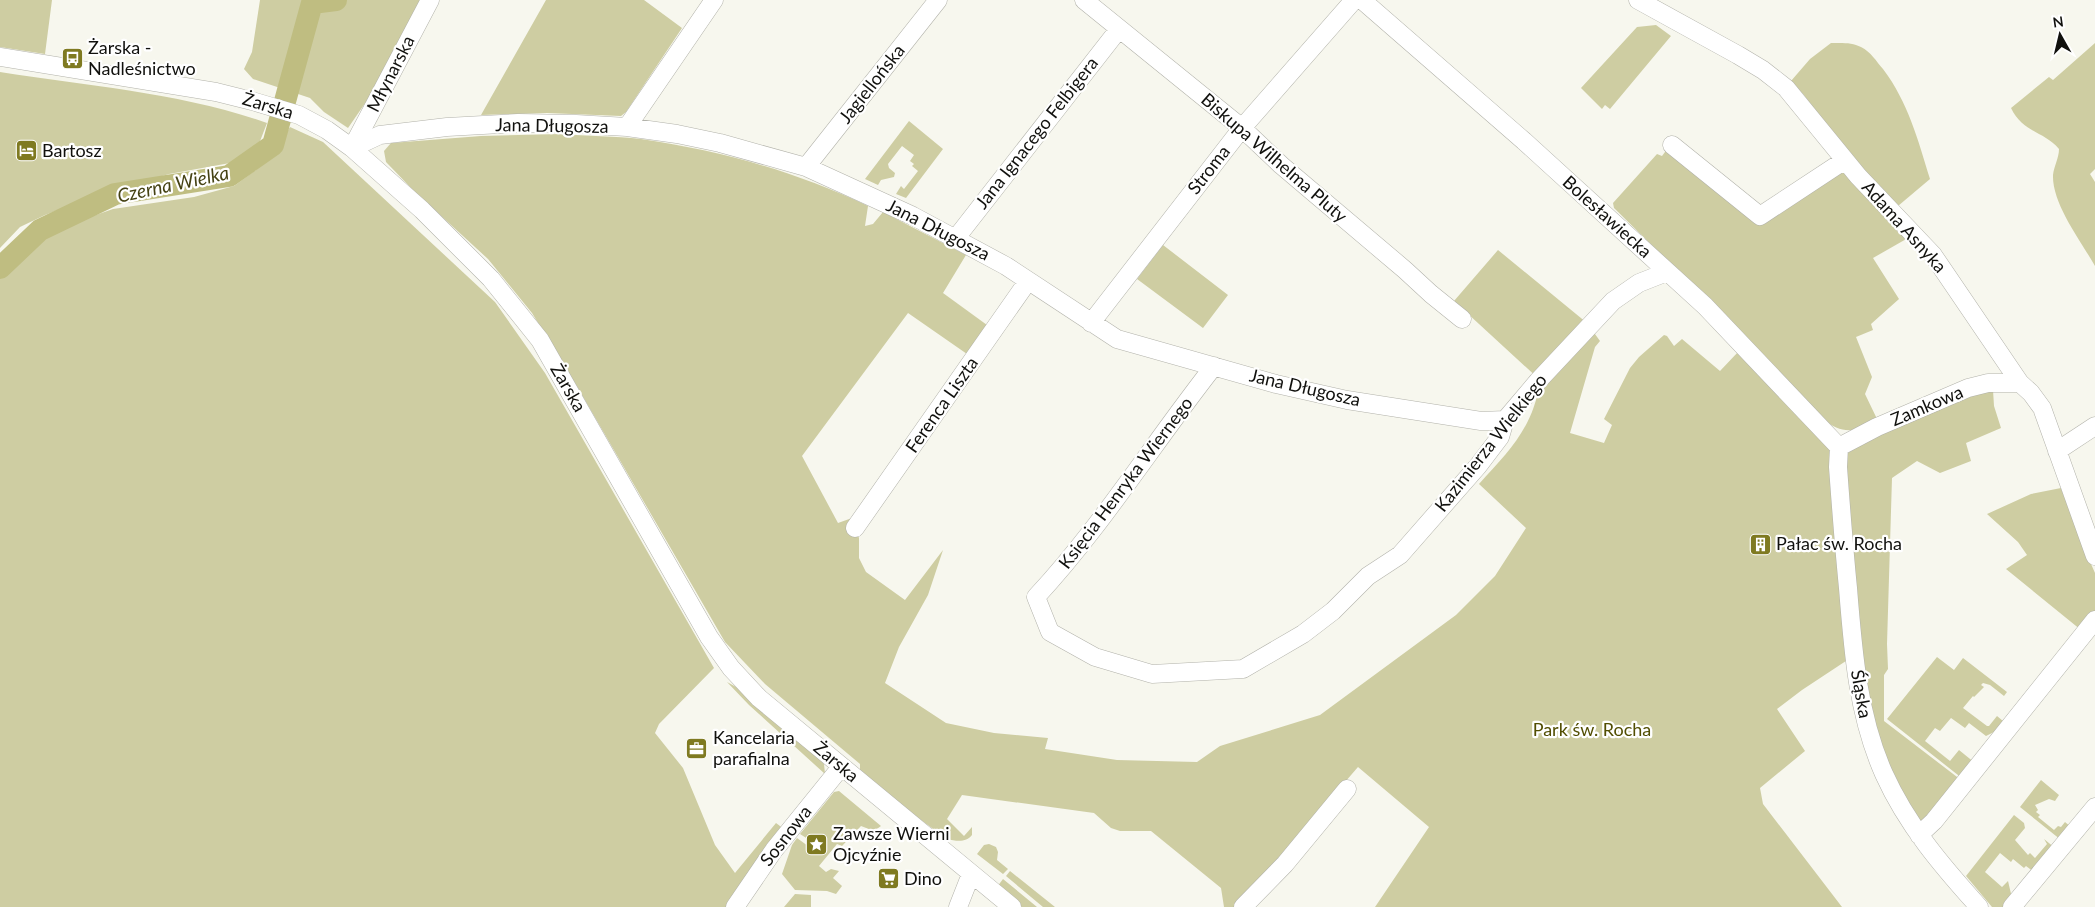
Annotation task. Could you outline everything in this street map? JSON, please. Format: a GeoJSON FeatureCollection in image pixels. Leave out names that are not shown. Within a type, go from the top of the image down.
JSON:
{"type":"FeatureCollection","features":[{"type":"Feature","properties":{"kind":"street","name":"Młynarska"},"geometry":{"type":"LineString","coordinates":[[352,148],[430,0]]}},
{"type":"Feature","properties":{"kind":"street"},"geometry":{"type":"LineString","coordinates":[[627,127],[714,0]]}},
{"type":"Feature","properties":{"kind":"street","name":"Jagiellońska"},"geometry":{"type":"LineString","coordinates":[[806,167],[938,0]]}},
{"type":"Feature","properties":{"kind":"street","name":"Biskupa Wilhelma Pluty"},"geometry":{"type":"LineString","coordinates":[[1084,0],[1242,128],[1288,171],[1462,319]]}},
{"type":"Feature","properties":{"kind":"street","name":"Stroma"},"geometry":{"type":"LineString","coordinates":[[1091,323],[1242,128],[1354,0]]}},
{"type":"Feature","properties":{"kind":"street","name":"Bolesławiecka"},"geometry":{"type":"LineString","coordinates":[[1362,0],[1524,141],[1726,327],[1839,447]]}},
{"type":"Feature","properties":{"kind":"street","name":"Adama Asnyka"},"geometry":{"type":"LineString","coordinates":[[1638,0],[1738,55],[1776,79],[1800,103],[1845,160],[1933,255],[2020,383],[2031,393],[2042,408],[2095,556]]}},
{"type":"Feature","properties":{"kind":"street","name":"Jana Ignacego Felbigera"},"geometry":{"type":"LineString","coordinates":[[956,238],[1119,28]]}},
{"type":"Feature","properties":{"kind":"street","name":"Żarska"},"geometry":{"type":"LineString","coordinates":[[0,57],[207,90],[252,101],[299,115],[327,130],[352,148],[422,210],[491,279],[540,340],[723,657],[741,680],[759,698],[841,767],[1012,907]]}},
{"type":"Feature","properties":{"kind":"street","name":"Jana Długosza"},"geometry":{"type":"LineString","coordinates":[[352,148],[380,135],[446,127],[518,124],[576,124],[627,127],[677,134],[720,143],[806,167],[956,238],[1028,281],[1117,339],[1276,384],[1347,400],[1481,421],[1505,420]]}},
{"type":"Feature","properties":{"kind":"street"},"geometry":{"type":"LineString","coordinates":[[1672,144],[1760,216],[1845,160]]}},
{"type":"Feature","properties":{"kind":"street","name":"Kazimierza Wielkiego"},"geometry":{"type":"LineString","coordinates":[[1036,597],[1050,632],[1095,657],[1152,674],[1243,669],[1304,634],[1333,611],[1368,576],[1400,555],[1478,466],[1500,437],[1505,420],[1538,381],[1613,301],[1639,283],[1667,272]]}},
{"type":"Feature","properties":{"kind":"street","name":"Ferenca Liszta"},"geometry":{"type":"LineString","coordinates":[[855,528],[1028,281]]}},
{"type":"Feature","properties":{"kind":"street","name":"Księcia Henryka Wiernego"},"geometry":{"type":"LineString","coordinates":[[1036,597],[1068,562],[1173,418],[1214,366]]}},
{"type":"Feature","properties":{"kind":"street","name":"Zamkowa"},"geometry":{"type":"LineString","coordinates":[[1839,447],[1968,388],[1988,383],[2020,383]]}},
{"type":"Feature","properties":{"kind":"street"},"geometry":{"type":"LineString","coordinates":[[2058,452],[2095,426]]}},
{"type":"Feature","properties":{"kind":"street","name":"Śląska"},"geometry":{"type":"LineString","coordinates":[[1839,447],[1838,467],[1850,618],[1861,701],[1870,738],[1884,775],[1919,835],[1979,907]]}},
{"type":"Feature","properties":{"kind":"street"},"geometry":{"type":"LineString","coordinates":[[1919,835],[1934,820],[2095,620]]}},
{"type":"Feature","properties":{"kind":"street","name":"Sosnowa"},"geometry":{"type":"LineString","coordinates":[[735,907],[760,869],[841,767]]}},
{"type":"Feature","properties":{"kind":"street"},"geometry":{"type":"LineString","coordinates":[[1243,907],[1285,864],[1347,789]]}},
{"type":"Feature","properties":{"kind":"street"},"geometry":{"type":"LineString","coordinates":[[2012,907],[2095,807]]}},
{"type":"Feature","properties":{"kind":"street"},"geometry":{"type":"LineString","coordinates":[[958,907],[971,874]]}},
{"type":"Feature","properties":{"kind":"green space"},"geometry":{"type":"Polygon","coordinates":[[[0,0],[52,0],[45,54],[0,47],[0,0]]]}},
{"type":"Feature","properties":{"kind":"green space"},"geometry":{"type":"Polygon","coordinates":[[[260,0],[430,0],[397,57],[348,128],[324,112],[310,98],[253,79],[244,69],[252,52],[260,0]]]}},
{"type":"Feature","properties":{"kind":"green space"},"geometry":{"type":"Polygon","coordinates":[[[546,0],[644,0],[682,28],[626,112],[621,116],[547,113],[481,115],[546,0]]]}},
{"type":"Feature","properties":{"kind":"green space"},"geometry":{"type":"Polygon","coordinates":[[[1656,25],[1671,36],[1610,109],[1605,105],[1602,109],[1581,88],[1637,27],[1656,25]]]}},
{"type":"Feature","properties":{"kind":"green space"},"geometry":{"type":"Polygon","coordinates":[[[1831,43],[1858,45],[1871,54],[1892,82],[1906,108],[1930,179],[1898,206],[1853,159],[1791,81],[1810,59],[1831,43]]]}},
{"type":"Feature","properties":{"kind":"green space"},"geometry":{"type":"Polygon","coordinates":[[[2095,43],[2095,169],[2090,174],[2095,182],[2095,266],[2068,222],[2057,198],[2053,175],[2059,149],[2021,122],[2011,108],[2049,77],[2053,80],[2095,43]]]}},
{"type":"Feature","properties":{"kind":"green space"},"geometry":{"type":"Polygon","coordinates":[[[0,72],[169,97],[202,104],[267,123],[257,149],[246,158],[230,163],[169,174],[96,195],[20,227],[0,248],[0,72]]]}},
{"type":"Feature","properties":{"kind":"green space"},"geometry":{"type":"Polygon","coordinates":[[[909,121],[943,149],[906,198],[896,194],[901,186],[904,189],[918,171],[912,166],[914,164],[910,161],[914,155],[902,146],[888,164],[889,168],[895,173],[894,177],[881,180],[878,185],[865,179],[909,121]]]}},
{"type":"Feature","properties":{"kind":"green space"},"geometry":{"type":"Polygon","coordinates":[[[290,127],[323,142],[495,302],[545,373],[714,668],[659,724],[655,733],[683,768],[715,845],[735,873],[776,823],[784,829],[729,907],[0,907],[0,273],[29,244],[53,230],[113,209],[194,197],[234,186],[256,170],[274,152],[290,127]]]}},
{"type":"Feature","properties":{"kind":"green space","name":"Park św. Rocha"},"geometry":{"type":"Polygon","coordinates":[[[561,134],[641,139],[729,156],[757,164],[813,182],[868,206],[865,226],[873,224],[883,212],[966,255],[943,293],[987,325],[967,354],[908,313],[802,456],[838,523],[852,518],[859,538],[859,558],[866,572],[905,600],[943,550],[928,595],[899,647],[885,683],[946,723],[994,733],[1048,738],[1045,749],[1117,760],[1197,762],[1220,746],[1320,715],[1456,615],[1495,576],[1526,528],[1479,484],[1519,437],[1532,411],[1540,380],[1454,301],[1498,250],[1587,323],[1600,341],[1595,347],[1570,433],[1604,443],[1612,425],[1604,419],[1630,368],[1639,357],[1664,335],[1667,336],[1674,346],[1682,339],[1720,371],[1738,352],[1676,269],[1614,208],[1613,203],[1657,154],[1662,156],[1668,148],[1753,216],[1843,166],[1908,238],[1873,258],[1899,299],[1871,324],[1873,330],[1856,337],[1872,377],[1865,394],[1878,421],[1863,428],[1843,430],[1823,419],[1841,448],[1973,390],[1993,390],[1994,406],[2001,428],[1966,443],[1971,461],[1940,473],[1917,461],[1892,478],[1887,644],[1888,669],[1884,675],[1884,721],[1961,780],[1920,827],[1908,807],[1875,734],[1855,655],[1777,709],[1805,751],[1760,788],[1763,804],[1842,907],[1375,907],[1429,827],[1358,767],[1237,907],[1224,907],[1221,888],[1151,831],[1120,831],[1111,828],[1094,813],[962,795],[947,819],[964,836],[972,827],[972,835],[964,840],[947,839],[877,788],[860,771],[860,764],[765,684],[725,642],[578,388],[532,313],[488,259],[414,191],[386,162],[384,151],[391,143],[481,136],[561,134]]]}},
{"type":"Feature","properties":{"kind":"green space"},"geometry":{"type":"Polygon","coordinates":[[[1163,245],[1228,295],[1203,328],[1137,279],[1163,245]]]}},
{"type":"Feature","properties":{"kind":"green space"},"geometry":{"type":"Polygon","coordinates":[[[2061,488],[2095,573],[2095,613],[2081,630],[2006,569],[2027,555],[2018,542],[1987,514],[2031,494],[2061,488]]]}},
{"type":"Feature","properties":{"kind":"green space"},"geometry":{"type":"Polygon","coordinates":[[[1937,657],[1954,670],[1963,658],[2007,692],[2004,696],[1990,685],[1983,683],[1981,685],[1984,687],[1963,708],[1987,726],[1997,716],[2003,721],[1994,732],[1986,736],[1969,723],[1965,728],[1951,718],[1940,731],[1935,728],[1925,741],[1950,761],[1959,750],[1975,763],[1963,779],[1887,719],[1937,657]]]}},
{"type":"Feature","properties":{"kind":"green space"},"geometry":{"type":"Polygon","coordinates":[[[727,682],[738,688],[819,758],[824,764],[825,774],[749,705],[727,682]]]}},
{"type":"Feature","properties":{"kind":"green space"},"geometry":{"type":"Polygon","coordinates":[[[2041,780],[2059,795],[2055,801],[2049,799],[2035,805],[2038,810],[2036,812],[2040,815],[2038,817],[2054,830],[2058,826],[2061,827],[2065,822],[2072,828],[2061,840],[2020,807],[2041,780]]]}},
{"type":"Feature","properties":{"kind":"green space"},"geometry":{"type":"Polygon","coordinates":[[[839,791],[881,826],[874,831],[861,826],[842,846],[837,844],[819,866],[826,872],[831,869],[839,871],[833,878],[842,886],[836,894],[827,891],[795,890],[782,874],[792,845],[797,838],[808,846],[811,841],[800,834],[834,792],[839,791]]]}},
{"type":"Feature","properties":{"kind":"green space"},"geometry":{"type":"Polygon","coordinates":[[[2014,815],[2024,823],[2025,828],[2015,840],[2028,855],[2030,853],[2035,858],[2047,844],[2044,839],[2055,848],[2034,872],[2026,866],[2024,868],[2013,859],[2011,862],[2000,853],[1985,872],[2002,887],[2008,881],[2012,898],[2005,907],[1992,907],[1966,876],[2014,815]]]}},
{"type":"Feature","properties":{"kind":"green space"},"geometry":{"type":"Polygon","coordinates":[[[989,844],[996,847],[998,852],[997,860],[1008,869],[1003,874],[977,854],[984,845],[989,844]]]}},
{"type":"Feature","properties":{"kind":"green space"},"geometry":{"type":"Polygon","coordinates":[[[1010,871],[1055,907],[1043,907],[1006,876],[1010,871]]]}},
{"type":"Feature","properties":{"kind":"green space"},"geometry":{"type":"Polygon","coordinates":[[[1003,879],[1037,907],[1022,907],[997,887],[1003,879]]]}},
{"type":"Feature","properties":{"kind":"green space"},"geometry":{"type":"Polygon","coordinates":[[[795,894],[811,895],[811,907],[784,907],[795,894]]]}},
{"type":"Feature","properties":{"kind":"waterway","name":"Czerna Wielka"},"geometry":{"type":"LineString","coordinates":[[0,268],[40,230],[115,194],[229,176],[273,145],[312,3],[336,0]]}},
{"type":"Feature","properties":{"kind":"place","name":"Żarska - Nadleśnictwo"},"geometry":{"type":"Point","coordinates":[72,58]}},
{"type":"Feature","properties":{"kind":"place","name":"Bartosz"},"geometry":{"type":"Point","coordinates":[26,151]}},
{"type":"Feature","properties":{"kind":"place","name":"Pałac św. Rocha"},"geometry":{"type":"Point","coordinates":[1760,544]}},
{"type":"Feature","properties":{"kind":"place","name":"Kancelaria parafialna"},"geometry":{"type":"Point","coordinates":[697,748]}},
{"type":"Feature","properties":{"kind":"place","name":"Zawsze Wierni Ojcyźnie"},"geometry":{"type":"Point","coordinates":[817,844]}},
{"type":"Feature","properties":{"kind":"place","name":"Dino"},"geometry":{"type":"Point","coordinates":[888,879]}}]}
